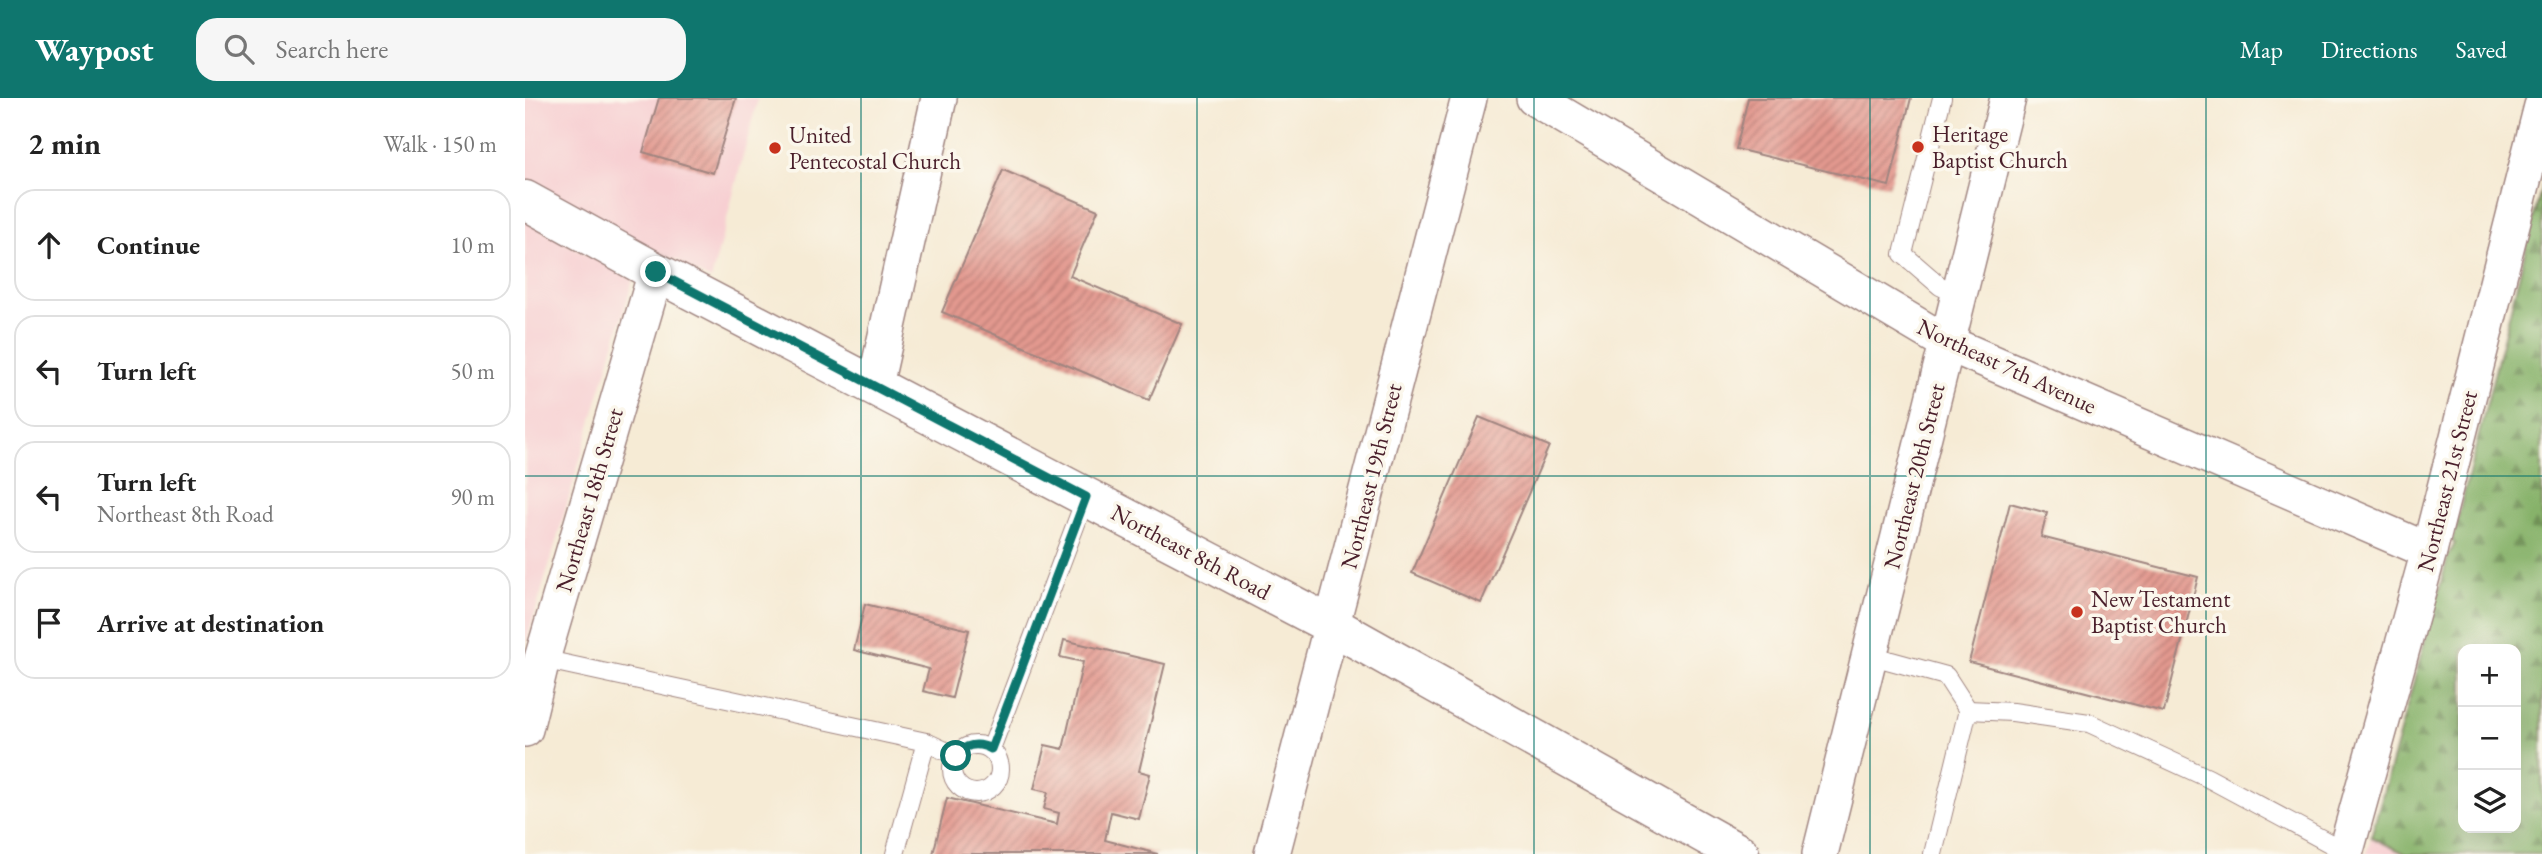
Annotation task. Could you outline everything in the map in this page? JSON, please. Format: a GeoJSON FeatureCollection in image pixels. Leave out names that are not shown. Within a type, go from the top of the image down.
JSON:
{"type":"FeatureCollection","features":[{"type":"Feature","properties":{"kind":"main road","name":"Northeast 8th Road"},"geometry":{"type":"LineString","coordinates":[[525,200],[656,272],[1333,626],[1740,854]]}},
{"type":"Feature","properties":{"kind":"street"},"geometry":{"type":"LineString","coordinates":[[874,385],[939,98]]}},
{"type":"Feature","properties":{"kind":"street","name":"Northeast 19th Street"},"geometry":{"type":"LineString","coordinates":[[1272,854],[1469,98]]}},
{"type":"Feature","properties":{"kind":"street","name":"Northeast 7th Avenue"},"geometry":{"type":"LineString","coordinates":[[1534,98],[1947,343],[2429,551]]}},
{"type":"Feature","properties":{"kind":"street","name":"Northeast 20th Street"},"geometry":{"type":"LineString","coordinates":[[1819,854],[2008,98]]}},
{"type":"Feature","properties":{"kind":"street","name":"Northeast 21st Street"},"geometry":{"type":"LineString","coordinates":[[2346,853],[2429,551],[2542,106]]}},
{"type":"Feature","properties":{"kind":"street","name":"Northeast 18th Street"},"geometry":{"type":"LineString","coordinates":[[525,729],[656,272]]}},
{"type":"Feature","properties":{"kind":"lane"},"geometry":{"type":"LineString","coordinates":[[1942,98],[1903,254],[1940,286],[1959,295]]}},
{"type":"Feature","properties":{"kind":"lane"},"geometry":{"type":"LineString","coordinates":[[991,749],[1086,497]]}},
{"type":"Feature","properties":{"kind":"lane"},"geometry":{"type":"LineString","coordinates":[[1869,655],[1946,676],[1968,710],[1933,854]]}},
{"type":"Feature","properties":{"kind":"lane"},"geometry":{"type":"LineString","coordinates":[[543,659],[926,742],[956,756]]}},
{"type":"Feature","properties":{"kind":"lane"},"geometry":{"type":"LineString","coordinates":[[1968,710],[2013,712],[2089,723],[2208,778],[2346,853]]}},
{"type":"Feature","properties":{"kind":"lane"},"geometry":{"type":"LineString","coordinates":[[895,854],[926,742]]}},
{"type":"Feature","properties":{"kind":"lane"},"geometry":{"type":"LineString","coordinates":[[969,746],[985,746],[991,749],[1000,762],[999,778],[990,790],[982,793],[966,792],[959,787],[952,772],[956,756],[969,746]]}},
{"type":"Feature","properties":{"kind":"shaded area"},"geometry":{"type":"Polygon","coordinates":[[[525,98],[758,98],[711,280],[525,180],[525,98]]]}},
{"type":"Feature","properties":{"kind":"shaded area"},"geometry":{"type":"Polygon","coordinates":[[[525,220],[633,280],[525,647],[525,220]]]}},
{"type":"Feature","properties":{"kind":"shaded area"},"geometry":{"type":"Polygon","coordinates":[[[2371,837],[2406,854],[2366,854],[2371,837]]]}},
{"type":"Feature","properties":{"kind":"green space"},"geometry":{"type":"Polygon","coordinates":[[[2542,185],[2542,854],[2406,854],[2371,837],[2448,557],[2455,543],[2452,541],[2542,185]]]}},
{"type":"Feature","properties":{"kind":"building"},"geometry":{"type":"Polygon","coordinates":[[[659,98],[736,98],[713,173],[643,152],[659,98]]]}},
{"type":"Feature","properties":{"kind":"building"},"geometry":{"type":"Polygon","coordinates":[[[1748,98],[1911,98],[1889,186],[1736,149],[1748,98]]]}},
{"type":"Feature","properties":{"kind":"building"},"geometry":{"type":"Polygon","coordinates":[[[1003,170],[1098,210],[1070,276],[1182,324],[1149,400],[942,312],[1003,170]]]}},
{"type":"Feature","properties":{"kind":"building"},"geometry":{"type":"Polygon","coordinates":[[[1479,417],[1549,446],[1481,603],[1412,573],[1479,417]]]}},
{"type":"Feature","properties":{"kind":"building"},"geometry":{"type":"Polygon","coordinates":[[[2010,503],[2047,513],[2041,537],[2198,577],[2164,712],[1969,662],[2010,503]]]}},
{"type":"Feature","properties":{"kind":"building"},"geometry":{"type":"Polygon","coordinates":[[[865,604],[969,630],[952,698],[923,691],[929,669],[854,650],[865,604]]]}},
{"type":"Feature","properties":{"kind":"building"},"geometry":{"type":"Polygon","coordinates":[[[1064,640],[1165,664],[1139,771],[1150,774],[1139,819],[1111,812],[1105,840],[1158,854],[933,854],[947,798],[1057,824],[1059,813],[1044,809],[1048,792],[1034,789],[1045,745],[1063,749],[1083,662],[1060,657],[1064,640]]]}},
{"type":"Feature","properties":{"kind":"place","name":"Heritage Baptist Church"},"geometry":{"type":"Point","coordinates":[1918,147]}},
{"type":"Feature","properties":{"kind":"place","name":"United Pentecostal Church"},"geometry":{"type":"Point","coordinates":[775,148]}},
{"type":"Feature","properties":{"kind":"place","name":"New Testament Baptist Church"},"geometry":{"type":"Point","coordinates":[2077,612]}},
{"type":"Feature","properties":{"kind":"route"},"geometry":{"type":"LineString","coordinates":[[656,272],[1086,497],[991,749],[985,746],[969,746],[956,756]]}}]}
